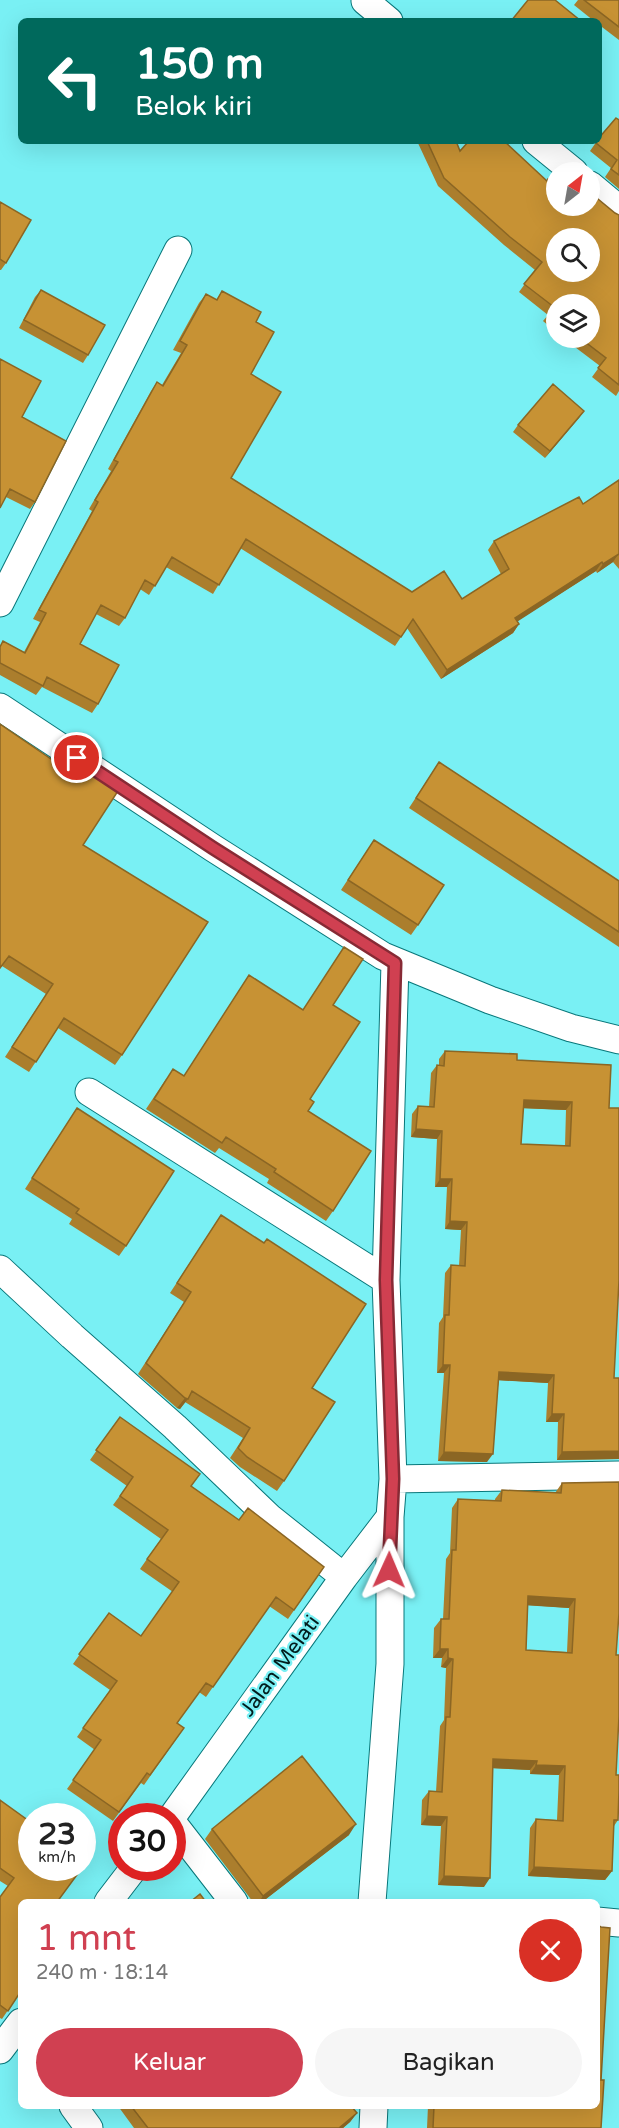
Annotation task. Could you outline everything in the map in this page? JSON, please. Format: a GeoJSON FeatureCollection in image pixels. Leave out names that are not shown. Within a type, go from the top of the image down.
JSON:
{"type":"FeatureCollection","features":[{"type":"Feature","properties":{"kind":"street"},"geometry":{"type":"LineString","coordinates":[[365,1],[385,18]]}},
{"type":"Feature","properties":{"kind":"street"},"geometry":{"type":"LineString","coordinates":[[540,144],[562,162]]}},
{"type":"Feature","properties":{"kind":"street"},"geometry":{"type":"LineString","coordinates":[[600,193],[619,209]]}},
{"type":"Feature","properties":{"kind":"street"},"geometry":{"type":"LineString","coordinates":[[0,603],[178,250]]}},
{"type":"Feature","properties":{"kind":"street"},"geometry":{"type":"LineString","coordinates":[[0,707],[213,848],[395,963],[571,1028],[619,1040]]}},
{"type":"Feature","properties":{"kind":"street"},"geometry":{"type":"LineString","coordinates":[[373,1899],[390,1664],[390,1516],[393,1479],[386,1280],[395,963]]}},
{"type":"Feature","properties":{"kind":"street"},"geometry":{"type":"LineString","coordinates":[[89,1092],[386,1280]]}},
{"type":"Feature","properties":{"kind":"street"},"geometry":{"type":"LineString","coordinates":[[0,1269],[175,1427],[269,1517],[344,1577]]}},
{"type":"Feature","properties":{"kind":"street"},"geometry":{"type":"LineString","coordinates":[[393,1479],[619,1475]]}},
{"type":"Feature","properties":{"kind":"street","name":"Jalan Melati"},"geometry":{"type":"LineString","coordinates":[[182,1803],[390,1516]]}},
{"type":"Feature","properties":{"kind":"street"},"geometry":{"type":"LineString","coordinates":[[186,1840],[232,1899]]}},
{"type":"Feature","properties":{"kind":"street"},"geometry":{"type":"LineString","coordinates":[[110,1899],[125,1881]]}},
{"type":"Feature","properties":{"kind":"street"},"geometry":{"type":"LineString","coordinates":[[600,1921],[619,1923]]}},
{"type":"Feature","properties":{"kind":"street"},"geometry":{"type":"LineString","coordinates":[[0,2050],[18,2030]]}},
{"type":"Feature","properties":{"kind":"street"},"geometry":{"type":"LineString","coordinates":[[75,2109],[89,2128]]}},
{"type":"Feature","properties":{"kind":"street"},"geometry":{"type":"LineString","coordinates":[[373,2128],[374,2109]]}},
{"type":"Feature","properties":{"kind":"building"},"geometry":{"type":"Polygon","coordinates":[[[528,0],[555,0],[577,18],[513,18],[528,0]]]}},
{"type":"Feature","properties":{"kind":"building"},"geometry":{"type":"Polygon","coordinates":[[[584,0],[619,0],[619,27],[584,0]]]}},
{"type":"Feature","properties":{"kind":"building"},"geometry":{"type":"Polygon","coordinates":[[[616,118],[619,120],[619,175],[611,169],[617,160],[597,144],[602,144],[602,134],[616,118]]]}},
{"type":"Feature","properties":{"kind":"building"},"geometry":{"type":"Polygon","coordinates":[[[428,144],[457,144],[460,151],[466,144],[507,144],[546,180],[546,216],[600,216],[600,201],[619,215],[619,385],[598,368],[606,358],[593,348],[600,348],[600,294],[546,294],[546,301],[524,284],[542,262],[510,237],[444,178],[428,144]]]}},
{"type":"Feature","properties":{"kind":"building"},"geometry":{"type":"Polygon","coordinates":[[[0,202],[31,220],[6,263],[0,259],[0,202]]]}},
{"type":"Feature","properties":{"kind":"building"},"geometry":{"type":"Polygon","coordinates":[[[41,290],[105,325],[88,355],[24,320],[41,290]]]}},
{"type":"Feature","properties":{"kind":"building"},"geometry":{"type":"Polygon","coordinates":[[[222,291],[261,312],[256,322],[274,332],[251,374],[281,392],[231,478],[412,592],[444,571],[462,599],[509,569],[494,541],[579,497],[583,504],[619,480],[619,554],[603,564],[602,562],[515,618],[519,624],[447,670],[413,619],[401,637],[246,539],[219,585],[172,557],[155,586],[145,580],[125,618],[101,605],[80,644],[119,665],[98,704],[47,677],[43,686],[0,663],[0,647],[3,641],[25,653],[46,613],[39,610],[98,502],[95,500],[118,462],[114,460],[157,382],[163,386],[187,345],[180,341],[206,294],[217,300],[222,291]]]}},
{"type":"Feature","properties":{"kind":"building"},"geometry":{"type":"Polygon","coordinates":[[[0,359],[41,381],[22,417],[66,441],[35,502],[10,489],[0,508],[0,359]]]}},
{"type":"Feature","properties":{"kind":"building"},"geometry":{"type":"Polygon","coordinates":[[[553,384],[584,411],[550,451],[518,425],[553,384]]]}},
{"type":"Feature","properties":{"kind":"building"},"geometry":{"type":"Polygon","coordinates":[[[0,724],[51,759],[53,756],[88,779],[92,774],[118,791],[83,845],[208,922],[122,1055],[64,1018],[36,1062],[12,1047],[53,984],[9,956],[0,968],[0,724]]]}},
{"type":"Feature","properties":{"kind":"building"},"geometry":{"type":"Polygon","coordinates":[[[439,762],[619,881],[619,932],[416,798],[439,762]]]}},
{"type":"Feature","properties":{"kind":"building"},"geometry":{"type":"Polygon","coordinates":[[[374,840],[444,885],[418,925],[348,880],[374,840]]]}},
{"type":"Feature","properties":{"kind":"building"},"geometry":{"type":"Polygon","coordinates":[[[344,947],[363,959],[333,1005],[360,1022],[310,1099],[314,1102],[308,1111],[371,1151],[333,1211],[274,1172],[276,1169],[226,1137],[222,1143],[154,1099],[173,1069],[184,1076],[249,975],[303,1010],[344,947]]]}},
{"type":"Feature","properties":{"kind":"building"},"geometry":{"type":"Polygon","coordinates":[[[445,1051],[517,1054],[517,1060],[611,1065],[609,1108],[619,1108],[619,1280],[614,1378],[619,1378],[619,1451],[562,1452],[564,1414],[552,1414],[554,1375],[499,1372],[493,1454],[444,1452],[450,1365],[443,1365],[445,1315],[449,1315],[451,1265],[465,1266],[467,1222],[450,1221],[452,1179],[440,1179],[442,1131],[416,1129],[418,1106],[434,1107],[437,1065],[444,1066],[445,1051]],[[524,1100],[521,1144],[570,1146],[572,1102],[524,1100]]]}},
{"type":"Feature","properties":{"kind":"building"},"geometry":{"type":"Polygon","coordinates":[[[77,1108],[174,1171],[126,1246],[76,1213],[79,1209],[32,1178],[77,1108]]]}},
{"type":"Feature","properties":{"kind":"building"},"geometry":{"type":"Polygon","coordinates":[[[221,1215],[264,1243],[267,1239],[366,1304],[312,1388],[335,1402],[284,1481],[247,1457],[238,1448],[250,1428],[192,1391],[188,1399],[185,1398],[146,1363],[191,1292],[177,1283],[221,1215]]]}},
{"type":"Feature","properties":{"kind":"building"},"geometry":{"type":"Polygon","coordinates":[[[120,1417],[200,1474],[191,1486],[239,1520],[248,1508],[324,1567],[294,1610],[276,1597],[213,1687],[206,1683],[177,1723],[184,1728],[150,1775],[147,1773],[125,1803],[108,1804],[73,1780],[101,1740],[83,1728],[117,1681],[79,1654],[109,1613],[141,1636],[179,1582],[147,1559],[168,1530],[120,1496],[133,1477],[96,1450],[120,1417]]]}},
{"type":"Feature","properties":{"kind":"building"},"geometry":{"type":"Polygon","coordinates":[[[619,1482],[619,1613],[616,1655],[619,1655],[619,1716],[616,1775],[619,1775],[619,1790],[618,1820],[614,1820],[612,1871],[534,1867],[536,1819],[563,1821],[565,1766],[536,1765],[537,1761],[493,1759],[490,1878],[444,1876],[447,1817],[427,1816],[429,1791],[442,1792],[446,1717],[450,1717],[453,1659],[448,1658],[448,1649],[440,1649],[441,1619],[449,1619],[452,1550],[456,1550],[458,1499],[501,1501],[502,1490],[561,1493],[562,1483],[619,1482]],[[528,1596],[526,1650],[572,1653],[575,1599],[528,1596]]]}},
{"type":"Feature","properties":{"kind":"building"},"geometry":{"type":"Polygon","coordinates":[[[302,1756],[356,1824],[263,1896],[212,1829],[302,1756]]]}},
{"type":"Feature","properties":{"kind":"building"},"geometry":{"type":"Polygon","coordinates":[[[0,1800],[18,1813],[18,1881],[72,1881],[59,1899],[18,1899],[18,1996],[8,2011],[0,2005],[0,1897],[14,1878],[0,1868],[0,1800]]]}},
{"type":"Feature","properties":{"kind":"building"},"geometry":{"type":"Polygon","coordinates":[[[200,1894],[204,1899],[194,1899],[200,1894]]]}},
{"type":"Feature","properties":{"kind":"building"},"geometry":{"type":"Polygon","coordinates":[[[600,1926],[610,1928],[601,2080],[604,2080],[601,2128],[433,2128],[434,2109],[600,2109],[600,1926]]]}},
{"type":"Feature","properties":{"kind":"building"},"geometry":{"type":"Polygon","coordinates":[[[133,2109],[354,2109],[357,2113],[339,2128],[148,2128],[133,2109]]]}},
{"type":"Feature","properties":{"kind":"route"},"geometry":{"type":"LineString","coordinates":[[77,758],[213,848],[395,963],[386,1280],[393,1479],[389,1570]]}}]}
